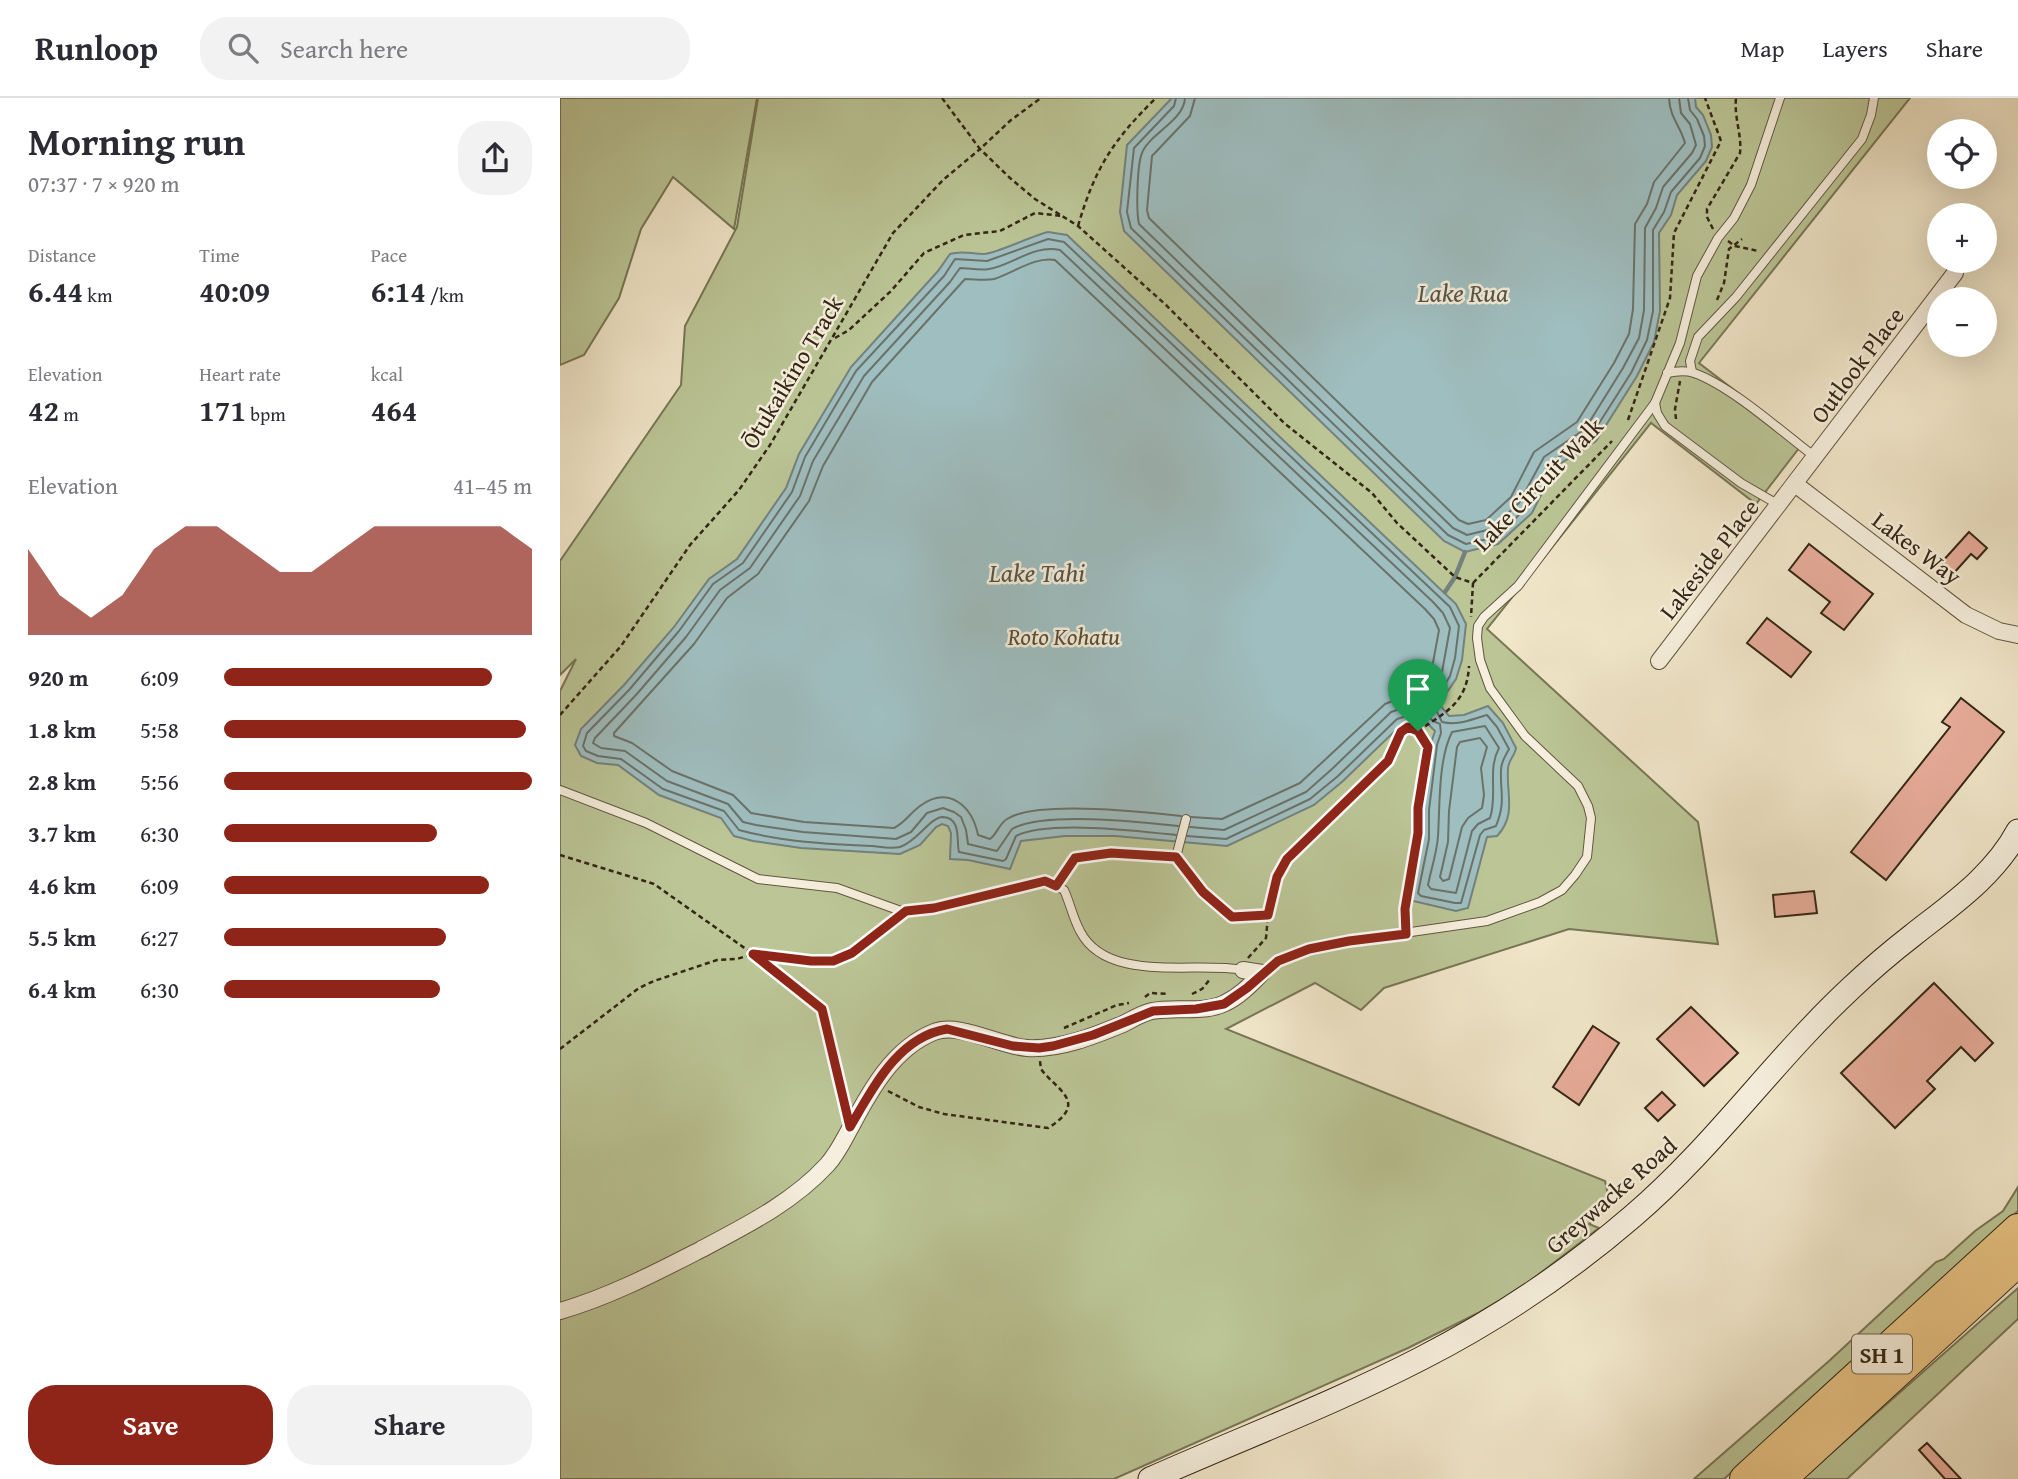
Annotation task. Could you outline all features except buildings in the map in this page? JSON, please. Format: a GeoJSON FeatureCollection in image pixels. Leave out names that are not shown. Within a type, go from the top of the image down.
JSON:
{"type":"FeatureCollection","features":[{"type":"Feature","properties":{"kind":"highway","name":"SH 1"},"geometry":{"type":"LineString","coordinates":[[1745,1479],[2018,1229]]}},
{"type":"Feature","properties":{"kind":"highway","name":"SH 1"},"geometry":{"type":"LineString","coordinates":[[1781,1479],[2018,1263]]}},
{"type":"Feature","properties":{"kind":"street","name":"Outlook Place"},"geometry":{"type":"LineString","coordinates":[[1795,484],[1955,273]]}},
{"type":"Feature","properties":{"kind":"street","name":"Lakeside Place"},"geometry":{"type":"LineString","coordinates":[[1659,661],[1795,484]]}},
{"type":"Feature","properties":{"kind":"street","name":"Lakes Way"},"geometry":{"type":"LineString","coordinates":[[1795,484],[1966,615],[1998,631],[2018,635]]}},
{"type":"Feature","properties":{"kind":"street","name":"Greywacke Road"},"geometry":{"type":"LineString","coordinates":[[1150,1479],[1421,1359],[1497,1316],[1569,1267],[1635,1215],[1705,1148],[1813,1026],[1881,961],[1970,890],[1994,865],[2018,831]]}},
{"type":"Feature","properties":{"kind":"street"},"geometry":{"type":"LineString","coordinates":[[1242,970],[1262,973]]}},
{"type":"Feature","properties":{"kind":"street"},"geometry":{"type":"LineString","coordinates":[[560,1311],[625,1286],[735,1232],[770,1212],[808,1184],[839,1149],[876,1084],[896,1058],[936,1031],[947,1029],[965,1032],[1026,1048],[1053,1046],[1093,1035],[1153,1011],[1196,1009],[1224,1004],[1247,988],[1262,973]]}},
{"type":"Feature","properties":{"kind":"lane"},"geometry":{"type":"LineString","coordinates":[[1262,973],[1278,961],[1309,949],[1487,921],[1540,902],[1562,890],[1587,856],[1591,818],[1578,786],[1525,736],[1503,707],[1483,674],[1477,638],[1478,626],[1484,617],[1518,586],[1655,403],[1686,321],[1697,276],[1747,194],[1780,98]]}},
{"type":"Feature","properties":{"kind":"lane"},"geometry":{"type":"LineString","coordinates":[[1692,372],[1690,361],[1698,337],[1736,297],[1861,139],[1871,115],[1874,98]]}},
{"type":"Feature","properties":{"kind":"lane"},"geometry":{"type":"LineString","coordinates":[[1667,373],[1678,370],[1692,372],[1731,394],[1815,457]]}},
{"type":"Feature","properties":{"kind":"lane"},"geometry":{"type":"LineString","coordinates":[[1655,403],[1657,413],[1665,426],[1741,483],[1779,505]]}},
{"type":"Feature","properties":{"kind":"lane"},"geometry":{"type":"LineString","coordinates":[[560,790],[646,823],[758,879],[837,888],[906,911],[934,908],[1045,881],[1064,890],[1080,933],[1109,958],[1135,965],[1242,970]]}},
{"type":"Feature","properties":{"kind":"lane"},"geometry":{"type":"LineString","coordinates":[[1176,857],[1186,819]]}},
{"type":"Feature","properties":{"kind":"path"},"geometry":{"type":"LineString","coordinates":[[942,98],[980,149],[1010,178],[1035,199],[1066,216],[1077,226],[1089,190],[1107,154],[1120,135],[1156,98]]}},
{"type":"Feature","properties":{"kind":"path","name":"Ōtukaikino Track"},"geometry":{"type":"LineString","coordinates":[[560,715],[621,646],[690,545],[738,490],[770,445],[893,233],[935,187],[1011,120],[1041,98]]}},
{"type":"Feature","properties":{"kind":"path","name":"Lake Circuit Walk"},"geometry":{"type":"LineString","coordinates":[[1625,428],[1670,298],[1674,233],[1721,141],[1705,98]]}},
{"type":"Feature","properties":{"kind":"path"},"geometry":{"type":"LineString","coordinates":[[1717,234],[1707,217],[1712,199],[1740,153],[1736,98]]}},
{"type":"Feature","properties":{"kind":"path"},"geometry":{"type":"LineString","coordinates":[[832,340],[849,330],[891,291],[925,253],[964,234],[1000,231],[1035,213],[1066,216]]}},
{"type":"Feature","properties":{"kind":"path","name":"Lake Circuit Walk"},"geometry":{"type":"LineString","coordinates":[[1077,226],[1166,305],[1284,424],[1372,493],[1397,523],[1455,577],[1472,583]]}},
{"type":"Feature","properties":{"kind":"path"},"geometry":{"type":"LineString","coordinates":[[1724,239],[1733,245],[1765,252]]}},
{"type":"Feature","properties":{"kind":"path"},"geometry":{"type":"LineString","coordinates":[[1711,307],[1722,293],[1727,256],[1733,245],[1742,239]]}},
{"type":"Feature","properties":{"kind":"path"},"geometry":{"type":"LineString","coordinates":[[1676,422],[1675,409],[1679,387]]}},
{"type":"Feature","properties":{"kind":"path","name":"Lake Circuit Walk"},"geometry":{"type":"LineString","coordinates":[[1471,623],[1472,583],[1615,438]]}},
{"type":"Feature","properties":{"kind":"path"},"geometry":{"type":"LineString","coordinates":[[1418,731],[1450,709],[1468,683],[1469,656]]}},
{"type":"Feature","properties":{"kind":"path"},"geometry":{"type":"LineString","coordinates":[[1242,970],[1244,962],[1266,938],[1268,915],[1277,877],[1287,859],[1388,761],[1401,732],[1408,727],[1418,731],[1428,747],[1418,808],[1418,833],[1405,909],[1406,934]]}},
{"type":"Feature","properties":{"kind":"path"},"geometry":{"type":"LineString","coordinates":[[1056,886],[1075,858],[1111,853],[1176,857],[1203,892],[1232,917],[1268,915]]}},
{"type":"Feature","properties":{"kind":"path"},"geometry":{"type":"LineString","coordinates":[[560,855],[654,884],[753,954],[822,1009],[850,1127]]}},
{"type":"Feature","properties":{"kind":"path"},"geometry":{"type":"LineString","coordinates":[[560,1049],[646,985],[709,963],[753,954],[833,961],[852,953],[906,911]]}},
{"type":"Feature","properties":{"kind":"green space"},"geometry":{"type":"Polygon","coordinates":[[[560,98],[757,98],[734,229],[673,177],[641,229],[619,298],[584,355],[560,365],[560,98]]]}},
{"type":"Feature","properties":{"kind":"green space","name":"Roto Kohatu"},"geometry":{"type":"Polygon","coordinates":[[[758,98],[1910,98],[1699,363],[1803,443],[1756,504],[1651,423],[1487,629],[1698,822],[1718,944],[1569,929],[1384,988],[1361,1010],[1315,983],[1226,1029],[1605,1181],[1611,1207],[1589,1224],[1599,1228],[1521,1288],[1478,1313],[1408,1348],[1114,1479],[560,1479],[560,691],[576,659],[560,675],[560,561],[681,385],[685,326],[737,227],[758,98]]]}},
{"type":"Feature","properties":{"kind":"green space"},"geometry":{"type":"Polygon","coordinates":[[[2018,1187],[2018,1211],[1724,1479],[1694,1479],[1829,1361],[1936,1262],[1944,1259],[1975,1231],[2003,1211],[2018,1187]]]}},
{"type":"Feature","properties":{"kind":"green space"},"geometry":{"type":"Polygon","coordinates":[[[2018,1288],[2018,1319],[1847,1479],[1802,1479],[2018,1288]]]}},
{"type":"Feature","properties":{"kind":"water","name":"Lake Rua"},"geometry":{"type":"Polygon","coordinates":[[[1172,98],[1695,98],[1696,107],[1703,115],[1711,135],[1712,147],[1706,161],[1677,195],[1671,215],[1659,233],[1660,311],[1654,342],[1637,376],[1596,441],[1555,467],[1532,513],[1498,544],[1465,552],[1444,541],[1124,231],[1120,212],[1127,145],[1172,98]]]}},
{"type":"Feature","properties":{"kind":"water","name":"Lake Tahi"},"geometry":{"type":"Polygon","coordinates":[[[1048,232],[1067,235],[1456,604],[1466,624],[1462,660],[1456,679],[1439,704],[1449,716],[1464,715],[1488,706],[1503,723],[1516,748],[1508,766],[1507,820],[1497,836],[1487,837],[1468,908],[1456,911],[1413,901],[1411,895],[1422,842],[1426,769],[1435,731],[1421,717],[1401,725],[1314,805],[1227,846],[1115,836],[1065,836],[1021,841],[1010,869],[950,859],[951,833],[948,826],[942,824],[920,845],[900,854],[801,848],[734,836],[721,818],[659,795],[618,765],[597,763],[581,756],[575,745],[581,729],[624,685],[674,627],[709,579],[737,559],[786,488],[799,454],[851,367],[938,271],[950,254],[990,253],[1048,232]]]}},
{"type":"Feature","properties":{"kind":"waterway"},"geometry":{"type":"LineString","coordinates":[[1445,592],[1455,577],[1465,552]]}},
{"type":"Feature","properties":{"kind":"route"},"geometry":{"type":"LineString","coordinates":[[1408,727],[1418,731],[1428,747],[1418,808],[1420,819],[1405,909],[1406,934],[1349,941],[1293,954],[1278,961],[1235,998],[1224,1004],[1196,1009],[1153,1011],[1073,1042],[1039,1048],[1013,1046],[947,1029],[936,1031],[896,1058],[876,1084],[850,1127],[822,1009],[753,954],[833,961],[852,953],[906,911],[934,908],[1045,881],[1056,886],[1075,858],[1111,853],[1176,857],[1203,892],[1232,917],[1268,915],[1277,877],[1287,859],[1388,761],[1401,732],[1408,727]]}}]}
